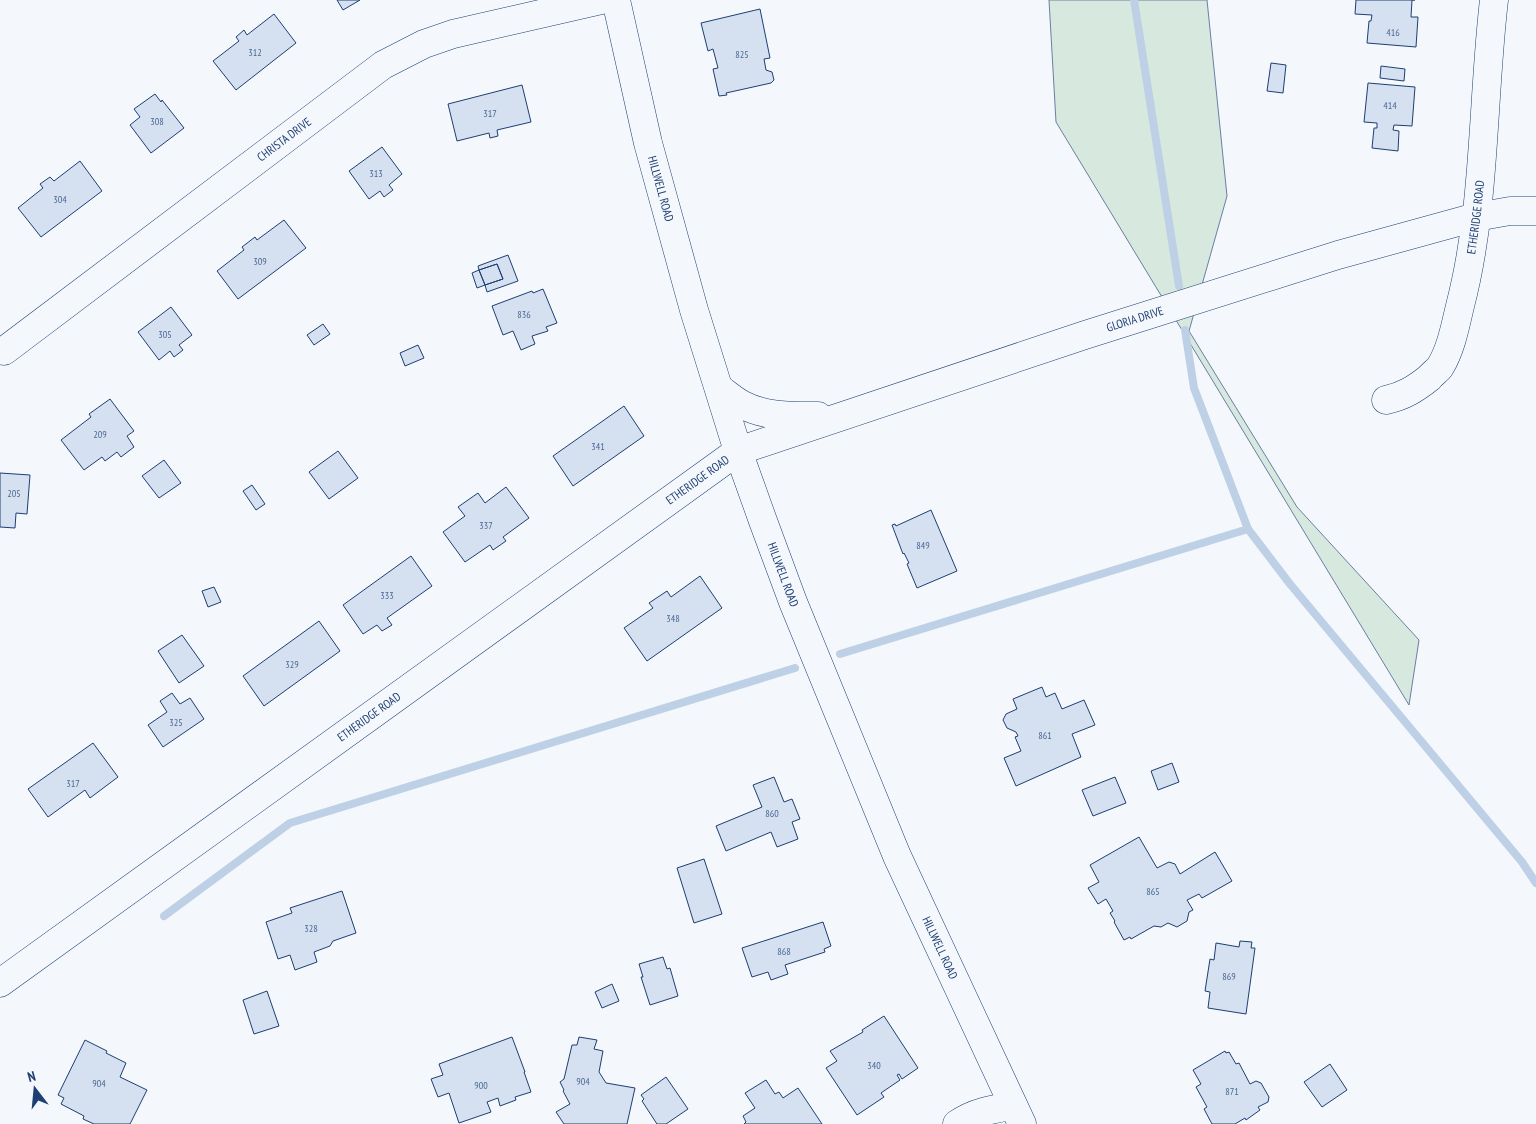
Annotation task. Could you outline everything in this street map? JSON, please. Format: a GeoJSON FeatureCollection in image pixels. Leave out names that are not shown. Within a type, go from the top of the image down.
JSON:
{"type":"FeatureCollection","features":[{"type":"Feature","properties":{"kind":"street","name":"CHRISTA DRIVE"},"geometry":{"type":"LineString","coordinates":[[4,351],[383,65],[424,44],[454,34],[601,0]]}},
{"type":"Feature","properties":{"kind":"street","name":"HILLWELL ROAD"},"geometry":{"type":"LineString","coordinates":[[616,0],[648,143],[694,310],[738,451],[793,602],[897,856],[1017,1115]]}},
{"type":"Feature","properties":{"kind":"street","name":"ETHERIDGE ROAD"},"geometry":{"type":"LineString","coordinates":[[1386,400],[1398,398],[1413,391],[1439,369],[1450,346],[1466,283],[1476,218],[1488,49],[1494,0]]}},
{"type":"Feature","properties":{"kind":"street","name":"GLORIA DRIVE"},"geometry":{"type":"LineString","coordinates":[[738,451],[1085,335],[1338,255],[1476,218],[1510,212],[1536,211]]}},
{"type":"Feature","properties":{"kind":"street"},"geometry":{"type":"LineString","coordinates":[[720,389],[742,405],[758,411],[791,417],[837,417]]}},
{"type":"Feature","properties":{"kind":"street","name":"ETHERIDGE ROAD"},"geometry":{"type":"LineString","coordinates":[[0,983],[738,451]]}},
{"type":"Feature","properties":{"kind":"street"},"geometry":{"type":"LineString","coordinates":[[957,1124],[987,1110],[1017,1115]]}},
{"type":"Feature","properties":{"kind":"shaded area"},"geometry":{"type":"Polygon","coordinates":[[[1049,0],[1207,0],[1227,196],[1189,331],[1297,507],[1419,640],[1409,705],[1056,122],[1049,0]]]}},
{"type":"Feature","properties":{"kind":"building"},"geometry":{"type":"Polygon","coordinates":[[[337,0],[360,0],[343,10],[337,0]]]}},
{"type":"Feature","properties":{"kind":"building"},"geometry":{"type":"Polygon","coordinates":[[[1356,0],[1412,0],[1411,17],[1418,17],[1416,47],[1367,43],[1369,21],[1371,21],[1372,15],[1355,14],[1356,0]]]}},
{"type":"Feature","properties":{"kind":"building"},"geometry":{"type":"Polygon","coordinates":[[[760,9],[770,58],[764,59],[766,70],[772,72],[774,80],[771,83],[719,96],[713,69],[718,68],[713,49],[708,51],[701,23],[760,9]]]}},
{"type":"Feature","properties":{"kind":"building"},"geometry":{"type":"Polygon","coordinates":[[[274,14],[296,43],[236,90],[213,61],[239,41],[236,37],[244,30],[247,35],[274,14]]]}},
{"type":"Feature","properties":{"kind":"building"},"geometry":{"type":"Polygon","coordinates":[[[1271,63],[1286,65],[1283,93],[1267,91],[1271,63]]]}},
{"type":"Feature","properties":{"kind":"building"},"geometry":{"type":"Polygon","coordinates":[[[1381,66],[1405,69],[1404,81],[1380,78],[1381,66]]]}},
{"type":"Feature","properties":{"kind":"building"},"geometry":{"type":"Polygon","coordinates":[[[1368,83],[1415,87],[1412,126],[1394,125],[1393,130],[1399,131],[1398,151],[1372,148],[1374,128],[1377,128],[1377,123],[1364,122],[1368,83]]]}},
{"type":"Feature","properties":{"kind":"building"},"geometry":{"type":"Polygon","coordinates":[[[522,85],[531,122],[497,130],[498,136],[490,138],[489,133],[457,141],[448,104],[522,85]]]}},
{"type":"Feature","properties":{"kind":"building"},"geometry":{"type":"Polygon","coordinates":[[[155,94],[184,128],[151,153],[130,125],[140,117],[134,109],[155,94]]]}},
{"type":"Feature","properties":{"kind":"building"},"geometry":{"type":"Polygon","coordinates":[[[382,147],[402,174],[389,185],[393,190],[384,197],[380,191],[369,199],[349,171],[382,147]]]}},
{"type":"Feature","properties":{"kind":"building"},"geometry":{"type":"Polygon","coordinates":[[[80,161],[102,191],[41,237],[18,208],[43,188],[40,184],[50,177],[54,181],[80,161]]]}},
{"type":"Feature","properties":{"kind":"building"},"geometry":{"type":"Polygon","coordinates":[[[284,220],[306,248],[238,299],[217,271],[244,250],[242,247],[255,237],[257,240],[284,220]]]}},
{"type":"Feature","properties":{"kind":"building"},"geometry":{"type":"Polygon","coordinates":[[[508,255],[518,281],[487,292],[485,285],[503,279],[497,264],[479,270],[478,266],[508,255]]]}},
{"type":"Feature","properties":{"kind":"building"},"geometry":{"type":"Polygon","coordinates":[[[497,264],[503,279],[485,285],[479,270],[497,264]]]}},
{"type":"Feature","properties":{"kind":"building"},"geometry":{"type":"Polygon","coordinates":[[[479,270],[485,285],[477,288],[472,273],[479,270]]]}},
{"type":"Feature","properties":{"kind":"building"},"geometry":{"type":"Polygon","coordinates":[[[543,289],[557,323],[546,327],[548,331],[532,336],[535,344],[521,350],[513,331],[503,335],[492,306],[532,291],[533,293],[543,289]]]}},
{"type":"Feature","properties":{"kind":"building"},"geometry":{"type":"Polygon","coordinates":[[[171,307],[192,335],[179,345],[183,350],[174,357],[170,351],[159,360],[138,332],[171,307]]]}},
{"type":"Feature","properties":{"kind":"building"},"geometry":{"type":"Polygon","coordinates":[[[323,324],[330,334],[314,345],[307,335],[323,324]]]}},
{"type":"Feature","properties":{"kind":"building"},"geometry":{"type":"Polygon","coordinates":[[[418,345],[424,358],[405,366],[400,353],[418,345]]]}},
{"type":"Feature","properties":{"kind":"building"},"geometry":{"type":"Polygon","coordinates":[[[110,399],[134,431],[127,436],[134,447],[121,457],[117,452],[105,461],[102,457],[84,470],[61,440],[91,417],[89,414],[110,399]]]}},
{"type":"Feature","properties":{"kind":"building"},"geometry":{"type":"Polygon","coordinates":[[[624,406],[644,436],[573,486],[553,456],[624,406]]]}},
{"type":"Feature","properties":{"kind":"building"},"geometry":{"type":"Polygon","coordinates":[[[338,451],[358,478],[329,499],[309,472],[338,451]]]}},
{"type":"Feature","properties":{"kind":"building"},"geometry":{"type":"Polygon","coordinates":[[[164,460],[181,483],[159,498],[142,476],[164,460]]]}},
{"type":"Feature","properties":{"kind":"building"},"geometry":{"type":"Polygon","coordinates":[[[0,473],[30,475],[27,514],[16,513],[15,528],[0,527],[0,473]]]}},
{"type":"Feature","properties":{"kind":"building"},"geometry":{"type":"Polygon","coordinates":[[[252,485],[265,504],[256,510],[243,491],[252,485]]]}},
{"type":"Feature","properties":{"kind":"building"},"geometry":{"type":"Polygon","coordinates":[[[506,487],[529,518],[503,537],[506,541],[493,550],[490,545],[465,562],[443,532],[465,516],[458,507],[478,493],[485,503],[506,487]]]}},
{"type":"Feature","properties":{"kind":"building"},"geometry":{"type":"Polygon","coordinates":[[[931,510],[957,571],[917,588],[907,564],[909,563],[903,554],[892,525],[895,524],[896,526],[931,510]]]}},
{"type":"Feature","properties":{"kind":"building"},"geometry":{"type":"Polygon","coordinates":[[[411,556],[432,586],[387,618],[392,625],[382,631],[377,625],[363,634],[343,605],[411,556]]]}},
{"type":"Feature","properties":{"kind":"building"},"geometry":{"type":"Polygon","coordinates":[[[700,576],[722,608],[647,661],[624,628],[653,608],[649,603],[667,591],[671,597],[700,576]]]}},
{"type":"Feature","properties":{"kind":"building"},"geometry":{"type":"Polygon","coordinates":[[[214,587],[221,602],[208,607],[202,591],[214,587]]]}},
{"type":"Feature","properties":{"kind":"building"},"geometry":{"type":"Polygon","coordinates":[[[319,621],[340,651],[264,706],[243,676],[319,621]]]}},
{"type":"Feature","properties":{"kind":"building"},"geometry":{"type":"Polygon","coordinates":[[[182,635],[204,666],[179,683],[158,651],[182,635]]]}},
{"type":"Feature","properties":{"kind":"building"},"geometry":{"type":"Polygon","coordinates":[[[1042,687],[1046,697],[1055,693],[1062,709],[1084,700],[1095,725],[1072,734],[1081,757],[1016,786],[1004,758],[1021,751],[1015,737],[1018,736],[1016,732],[1007,728],[1003,720],[1006,714],[1017,709],[1013,699],[1042,687]]]}},
{"type":"Feature","properties":{"kind":"building"},"geometry":{"type":"Polygon","coordinates":[[[172,693],[180,704],[190,698],[204,719],[163,747],[148,725],[167,712],[160,701],[172,693]]]}},
{"type":"Feature","properties":{"kind":"building"},"geometry":{"type":"Polygon","coordinates":[[[93,743],[118,777],[90,798],[85,790],[48,817],[28,789],[93,743]]]}},
{"type":"Feature","properties":{"kind":"building"},"geometry":{"type":"Polygon","coordinates":[[[1172,763],[1179,782],[1158,790],[1151,771],[1172,763]]]}},
{"type":"Feature","properties":{"kind":"building"},"geometry":{"type":"Polygon","coordinates":[[[774,777],[784,802],[792,799],[800,819],[792,822],[798,839],[777,847],[771,832],[726,851],[716,826],[762,807],[753,785],[774,777]]]}},
{"type":"Feature","properties":{"kind":"building"},"geometry":{"type":"Polygon","coordinates":[[[1115,777],[1126,803],[1093,816],[1082,790],[1115,777]]]}},
{"type":"Feature","properties":{"kind":"building"},"geometry":{"type":"Polygon","coordinates":[[[1139,837],[1157,868],[1169,862],[1175,864],[1180,874],[1215,852],[1232,881],[1202,898],[1199,894],[1187,900],[1193,910],[1189,912],[1187,921],[1177,927],[1168,923],[1161,927],[1154,926],[1131,939],[1130,937],[1124,940],[1110,913],[1113,911],[1106,899],[1098,904],[1088,888],[1099,882],[1090,865],[1139,837]]]}},
{"type":"Feature","properties":{"kind":"building"},"geometry":{"type":"Polygon","coordinates":[[[704,859],[722,914],[694,923],[677,868],[704,859]]]}},
{"type":"Feature","properties":{"kind":"building"},"geometry":{"type":"Polygon","coordinates":[[[342,891],[356,933],[333,941],[330,946],[314,952],[317,962],[295,970],[290,955],[278,959],[266,922],[292,913],[290,908],[342,891]]]}},
{"type":"Feature","properties":{"kind":"building"},"geometry":{"type":"Polygon","coordinates":[[[823,922],[831,946],[824,949],[825,952],[785,965],[788,974],[771,980],[768,972],[752,977],[742,948],[823,922]]]}},
{"type":"Feature","properties":{"kind":"building"},"geometry":{"type":"Polygon","coordinates":[[[1240,941],[1252,942],[1251,948],[1255,948],[1246,1014],[1208,1008],[1210,992],[1205,991],[1210,959],[1214,960],[1216,943],[1239,947],[1240,941]]]}},
{"type":"Feature","properties":{"kind":"building"},"geometry":{"type":"Polygon","coordinates":[[[663,957],[667,969],[670,968],[678,996],[650,1005],[639,964],[663,957]]]}},
{"type":"Feature","properties":{"kind":"building"},"geometry":{"type":"Polygon","coordinates":[[[612,984],[619,1001],[602,1008],[595,992],[612,984]]]}},
{"type":"Feature","properties":{"kind":"building"},"geometry":{"type":"Polygon","coordinates":[[[267,991],[279,1026],[254,1034],[243,1000],[267,991]]]}},
{"type":"Feature","properties":{"kind":"building"},"geometry":{"type":"Polygon","coordinates":[[[884,1016],[918,1068],[902,1079],[899,1074],[897,1075],[900,1080],[881,1093],[884,1097],[857,1115],[826,1068],[837,1061],[830,1051],[863,1032],[862,1030],[884,1016]]]}},
{"type":"Feature","properties":{"kind":"building"},"geometry":{"type":"Polygon","coordinates":[[[512,1037],[531,1092],[515,1097],[516,1100],[500,1106],[498,1098],[487,1102],[491,1112],[459,1123],[449,1093],[438,1097],[431,1079],[443,1075],[439,1064],[512,1037]]]}},
{"type":"Feature","properties":{"kind":"building"},"geometry":{"type":"Polygon","coordinates":[[[579,1037],[597,1040],[594,1049],[603,1051],[599,1072],[606,1083],[635,1088],[627,1124],[564,1124],[556,1112],[570,1104],[560,1082],[564,1079],[572,1045],[577,1045],[579,1037]]]}},
{"type":"Feature","properties":{"kind":"building"},"geometry":{"type":"Polygon","coordinates":[[[85,1040],[126,1063],[120,1077],[147,1090],[130,1124],[94,1124],[83,1119],[84,1116],[61,1104],[64,1098],[58,1095],[85,1040]]]}},
{"type":"Feature","properties":{"kind":"building"},"geometry":{"type":"Polygon","coordinates":[[[1225,1051],[1226,1053],[1229,1052],[1236,1064],[1239,1063],[1250,1084],[1256,1081],[1261,1083],[1269,1097],[1268,1102],[1258,1107],[1260,1110],[1246,1120],[1245,1118],[1235,1124],[1212,1124],[1204,1109],[1207,1107],[1196,1087],[1201,1084],[1193,1070],[1225,1051]]]}},
{"type":"Feature","properties":{"kind":"building"},"geometry":{"type":"Polygon","coordinates":[[[1330,1064],[1347,1090],[1322,1107],[1304,1082],[1330,1064]]]}},
{"type":"Feature","properties":{"kind":"building"},"geometry":{"type":"Polygon","coordinates":[[[666,1077],[688,1109],[666,1124],[657,1124],[642,1101],[644,1099],[641,1095],[666,1077]]]}},
{"type":"Feature","properties":{"kind":"building"},"geometry":{"type":"Polygon","coordinates":[[[766,1080],[775,1094],[779,1092],[783,1098],[798,1088],[822,1124],[744,1124],[746,1122],[743,1116],[755,1108],[745,1093],[766,1080]]]}},
{"type":"Feature","properties":{"kind":"waterway"},"geometry":{"type":"LineString","coordinates":[[1134,0],[1179,286]]}},
{"type":"Feature","properties":{"kind":"waterway"},"geometry":{"type":"LineString","coordinates":[[1185,330],[1194,388],[1248,529],[1290,584],[1522,862],[1536,883]]}},
{"type":"Feature","properties":{"kind":"waterway"},"geometry":{"type":"LineString","coordinates":[[840,654],[1248,529]]}},
{"type":"Feature","properties":{"kind":"waterway"},"geometry":{"type":"LineString","coordinates":[[164,916],[290,823],[795,668]]}}]}
